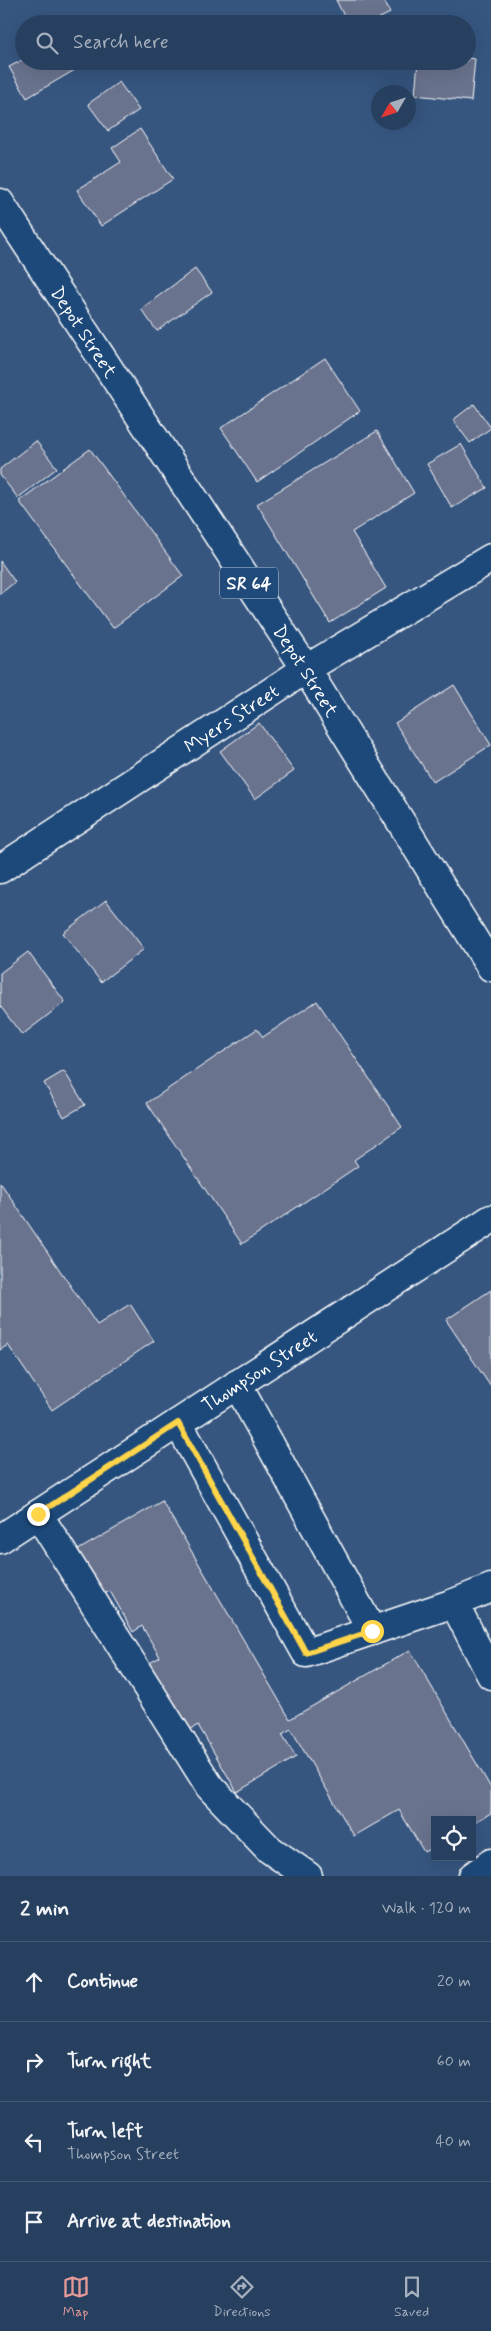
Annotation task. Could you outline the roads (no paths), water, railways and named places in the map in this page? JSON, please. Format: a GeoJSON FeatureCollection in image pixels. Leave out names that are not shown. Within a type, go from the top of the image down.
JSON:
{"type":"FeatureCollection","features":[{"type":"Feature","properties":{"kind":"street","name":"Depot Street"},"geometry":{"type":"LineString","coordinates":[[0,203],[306,669],[491,967]]}},
{"type":"Feature","properties":{"kind":"street","name":"Myers Street"},"geometry":{"type":"LineString","coordinates":[[0,869],[306,669],[491,558]]}},
{"type":"Feature","properties":{"kind":"street","name":"Thompson Street"},"geometry":{"type":"LineString","coordinates":[[0,1539],[491,1219]]}},
{"type":"Feature","properties":{"kind":"street"},"geometry":{"type":"LineString","coordinates":[[237,1384],[372,1631]]}},
{"type":"Feature","properties":{"kind":"street"},"geometry":{"type":"LineString","coordinates":[[178,1423],[306,1653],[454,1603],[491,1588]]}},
{"type":"Feature","properties":{"kind":"street"},"geometry":{"type":"LineString","coordinates":[[38,1514],[210,1787],[268,1849],[308,1876]]}},
{"type":"Feature","properties":{"kind":"street"},"geometry":{"type":"LineString","coordinates":[[454,1603],[491,1675]]}},
{"type":"Feature","properties":{"kind":"street"},"geometry":{"type":"LineString","coordinates":[[473,1876],[491,1863]]}}]}
